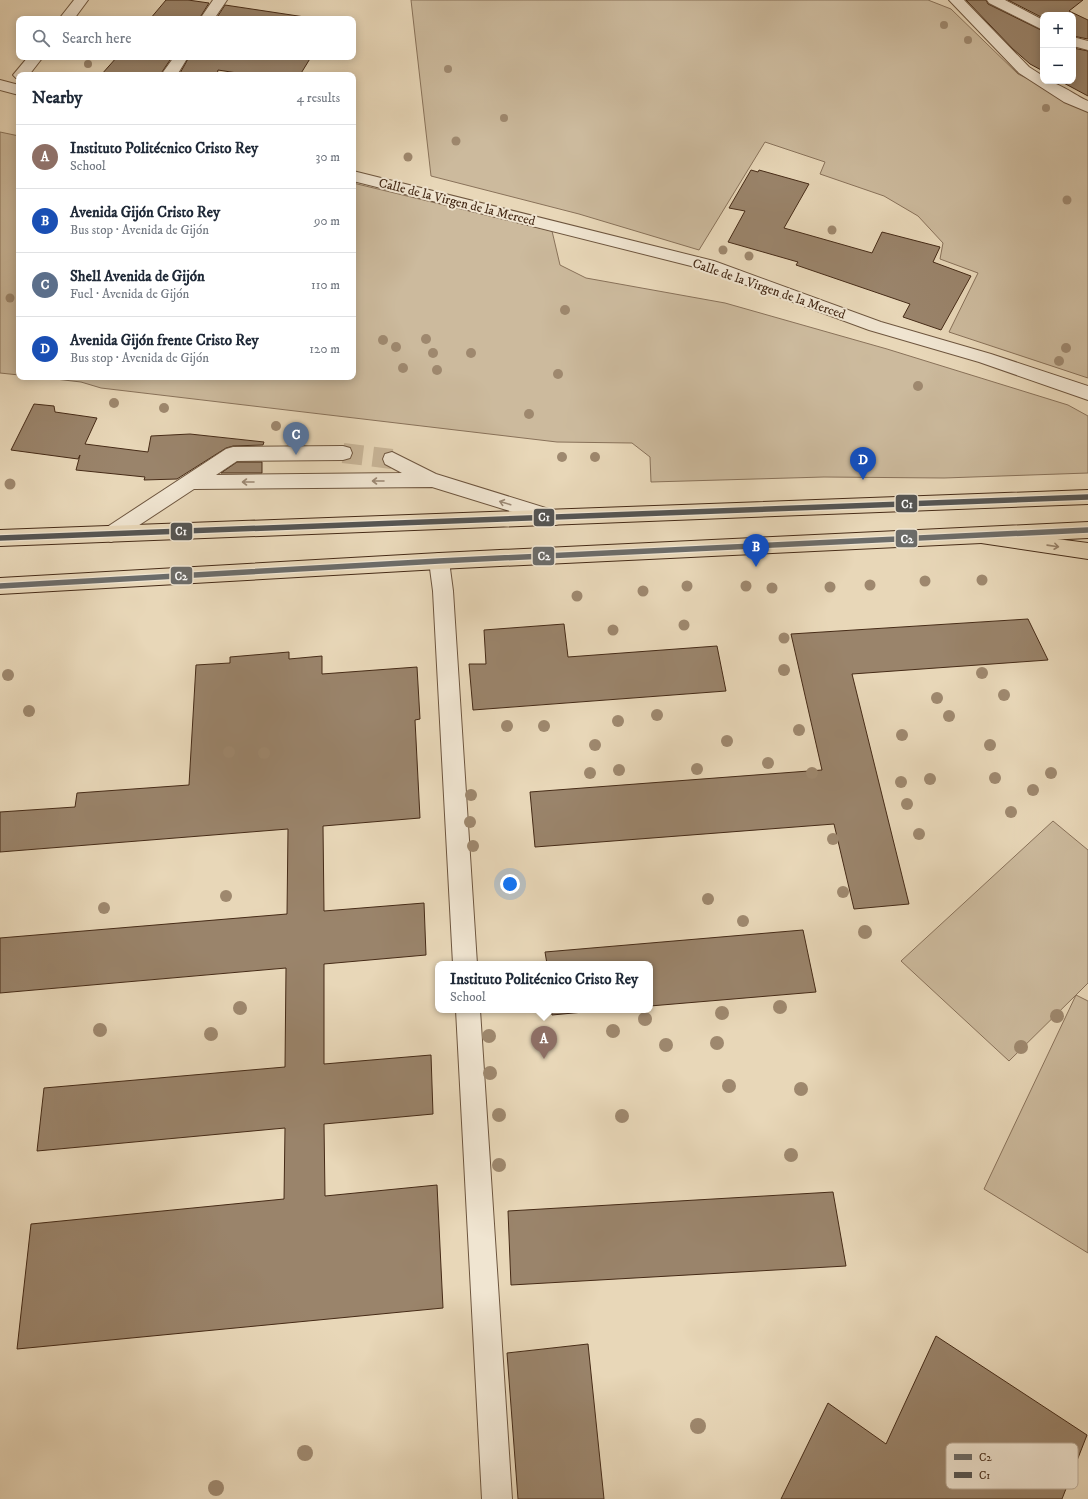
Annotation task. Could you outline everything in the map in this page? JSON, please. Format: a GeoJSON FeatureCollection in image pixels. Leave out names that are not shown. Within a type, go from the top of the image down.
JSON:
{"type":"FeatureCollection","features":[{"type":"Feature","properties":{"kind":"main road"},"geometry":{"type":"LineString","coordinates":[[0,538],[1088,497]]}},
{"type":"Feature","properties":{"kind":"main road"},"geometry":{"type":"LineString","coordinates":[[0,586],[440,561],[1088,530]]}},
{"type":"Feature","properties":{"kind":"main road"},"geometry":{"type":"LineString","coordinates":[[973,536],[1088,551]]}},
{"type":"Feature","properties":{"kind":"street"},"geometry":{"type":"LineString","coordinates":[[68,16],[81,0]]}},
{"type":"Feature","properties":{"kind":"street"},"geometry":{"type":"LineString","coordinates":[[209,16],[220,0]]}},
{"type":"Feature","properties":{"kind":"street"},"geometry":{"type":"LineString","coordinates":[[956,0],[1024,70],[1069,99],[1088,107]]}},
{"type":"Feature","properties":{"kind":"street"},"geometry":{"type":"LineString","coordinates":[[994,0],[1040,24]]}},
{"type":"Feature","properties":{"kind":"street"},"geometry":{"type":"LineString","coordinates":[[1076,41],[1088,46]]}},
{"type":"Feature","properties":{"kind":"street"},"geometry":{"type":"LineString","coordinates":[[24,72],[34,60]]}},
{"type":"Feature","properties":{"kind":"street"},"geometry":{"type":"LineString","coordinates":[[171,72],[179,60]]}},
{"type":"Feature","properties":{"kind":"street","name":"Calle de la Virgen de la Merced"},"geometry":{"type":"LineString","coordinates":[[356,177],[708,265],[874,326],[985,358],[1088,393]]}},
{"type":"Feature","properties":{"kind":"street"},"geometry":{"type":"LineString","coordinates":[[111,534],[233,454],[343,453]]}},
{"type":"Feature","properties":{"kind":"street"},"geometry":{"type":"LineString","coordinates":[[392,459],[432,480],[555,518]]}},
{"type":"Feature","properties":{"kind":"street"},"geometry":{"type":"LineString","coordinates":[[190,482],[432,480]]}},
{"type":"Feature","properties":{"kind":"street"},"geometry":{"type":"LineString","coordinates":[[440,561],[465,961]]}},
{"type":"Feature","properties":{"kind":"street"},"geometry":{"type":"LineString","coordinates":[[468,1013],[497,1499]]}},
{"type":"Feature","properties":{"kind":"shaded area"},"geometry":{"type":"Polygon","coordinates":[[[411,0],[928,0],[951,9],[1018,74],[1088,108],[1088,378],[949,332],[978,273],[940,259],[943,243],[918,216],[884,196],[820,174],[825,162],[765,142],[699,250],[579,214],[431,176],[411,0]]]}},
{"type":"Feature","properties":{"kind":"shaded area"},"geometry":{"type":"Polygon","coordinates":[[[0,132],[16,135],[16,375],[0,373],[0,132]]]}},
{"type":"Feature","properties":{"kind":"shaded area"},"geometry":{"type":"Polygon","coordinates":[[[356,184],[552,231],[560,265],[586,278],[725,303],[887,349],[1068,405],[1088,416],[1088,473],[944,478],[824,477],[651,482],[650,457],[632,443],[557,442],[101,388],[81,382],[64,380],[356,380],[356,184]]]}},
{"type":"Feature","properties":{"kind":"shaded area"},"geometry":{"type":"Polygon","coordinates":[[[1053,821],[1088,850],[1088,983],[1009,1061],[901,961],[1053,821]]]}},
{"type":"Feature","properties":{"kind":"shaded area"},"geometry":{"type":"Polygon","coordinates":[[[1076,995],[1088,1001],[1088,1253],[984,1189],[1076,995]]]}},
{"type":"Feature","properties":{"kind":"building"},"geometry":{"type":"Polygon","coordinates":[[[166,0],[188,0],[209,3],[201,16],[153,16],[166,0]]]}},
{"type":"Feature","properties":{"kind":"building"},"geometry":{"type":"Polygon","coordinates":[[[966,0],[986,0],[988,4],[1040,30],[1040,69],[1030,64],[1013,49],[966,0]]]}},
{"type":"Feature","properties":{"kind":"building"},"geometry":{"type":"Polygon","coordinates":[[[1008,0],[1083,0],[1069,11],[1071,12],[1040,12],[1040,16],[1008,0]]]}},
{"type":"Feature","properties":{"kind":"building"},"geometry":{"type":"Polygon","coordinates":[[[225,5],[298,16],[218,16],[225,5]]]}},
{"type":"Feature","properties":{"kind":"building"},"geometry":{"type":"Polygon","coordinates":[[[1076,14],[1088,20],[1088,39],[1076,37],[1076,14]]]}},
{"type":"Feature","properties":{"kind":"building"},"geometry":{"type":"Polygon","coordinates":[[[1076,49],[1088,51],[1088,96],[1066,84],[1076,84],[1076,49]]]}},
{"type":"Feature","properties":{"kind":"building"},"geometry":{"type":"Polygon","coordinates":[[[114,60],[170,60],[162,72],[104,72],[114,60]]]}},
{"type":"Feature","properties":{"kind":"building"},"geometry":{"type":"Polygon","coordinates":[[[187,60],[309,60],[302,72],[231,72],[218,70],[218,72],[181,72],[187,60]]]}},
{"type":"Feature","properties":{"kind":"building"},"geometry":{"type":"Polygon","coordinates":[[[751,170],[758,172],[759,170],[809,184],[784,228],[872,253],[882,232],[940,247],[933,262],[971,276],[941,330],[903,317],[910,304],[796,265],[798,262],[728,242],[745,211],[729,208],[751,170]]]}},
{"type":"Feature","properties":{"kind":"building"},"geometry":{"type":"Polygon","coordinates":[[[34,404],[54,406],[55,412],[97,418],[85,444],[148,452],[151,436],[190,434],[264,442],[263,445],[233,446],[226,448],[177,479],[144,480],[145,477],[76,470],[80,455],[78,459],[11,450],[34,404]]]}},
{"type":"Feature","properties":{"kind":"building"},"geometry":{"type":"Polygon","coordinates":[[[237,462],[262,462],[262,473],[221,473],[237,462]]]}},
{"type":"Feature","properties":{"kind":"building"},"geometry":{"type":"Polygon","coordinates":[[[1028,619],[1048,660],[852,674],[909,904],[854,909],[834,824],[535,847],[530,792],[822,770],[791,634],[1028,619]]]}},
{"type":"Feature","properties":{"kind":"building"},"geometry":{"type":"Polygon","coordinates":[[[564,624],[568,657],[717,646],[726,691],[473,710],[469,664],[486,664],[484,630],[564,624]]]}},
{"type":"Feature","properties":{"kind":"building"},"geometry":{"type":"Polygon","coordinates":[[[289,652],[289,659],[322,656],[322,674],[417,667],[420,719],[415,720],[420,818],[323,826],[324,911],[424,903],[426,955],[324,964],[324,1064],[431,1055],[433,1114],[324,1124],[325,1196],[437,1185],[443,1308],[17,1349],[31,1224],[284,1199],[285,1128],[37,1151],[44,1088],[285,1067],[286,968],[0,993],[0,938],[287,914],[288,829],[0,852],[0,812],[75,807],[77,793],[189,785],[196,665],[230,663],[230,657],[289,652]]]}},
{"type":"Feature","properties":{"kind":"building"},"geometry":{"type":"Polygon","coordinates":[[[803,930],[816,992],[653,1006],[653,961],[546,961],[545,952],[803,930]]]}},
{"type":"Feature","properties":{"kind":"building"},"geometry":{"type":"Polygon","coordinates":[[[552,1013],[573,1013],[552,1015],[552,1013]]]}},
{"type":"Feature","properties":{"kind":"building"},"geometry":{"type":"Polygon","coordinates":[[[833,1192],[846,1266],[511,1285],[508,1211],[833,1192]]]}},
{"type":"Feature","properties":{"kind":"building"},"geometry":{"type":"Polygon","coordinates":[[[936,1336],[1087,1435],[1078,1458],[1078,1443],[946,1443],[946,1489],[1066,1489],[1062,1499],[781,1499],[828,1403],[886,1444],[936,1336]]]}},
{"type":"Feature","properties":{"kind":"building"},"geometry":{"type":"Polygon","coordinates":[[[588,1344],[604,1499],[518,1499],[507,1353],[588,1344]]]}},
{"type":"Feature","properties":{"kind":"tunnel"},"geometry":{"type":"LineString","coordinates":[[343,453],[392,459]]}},
{"type":"Feature","properties":{"kind":"transit line","name":"C1"},"geometry":{"type":"LineString","coordinates":[[0,538],[1088,497]]}},
{"type":"Feature","properties":{"kind":"transit line","name":"C2"},"geometry":{"type":"LineString","coordinates":[[0,586],[439,561],[1088,530]]}},
{"type":"Feature","properties":{"kind":"place","name":"Shell Avenida de Gijón"},"geometry":{"type":"Point","coordinates":[296,455]}},
{"type":"Feature","properties":{"kind":"place","name":"Avenida Gijón frente Cristo Rey"},"geometry":{"type":"Point","coordinates":[863,480]}},
{"type":"Feature","properties":{"kind":"place","name":"Avenida Gijón Cristo Rey"},"geometry":{"type":"Point","coordinates":[756,567]}},
{"type":"Feature","properties":{"kind":"place","name":"Instituto Politécnico Cristo Rey"},"geometry":{"type":"Point","coordinates":[544,1059]}}]}
